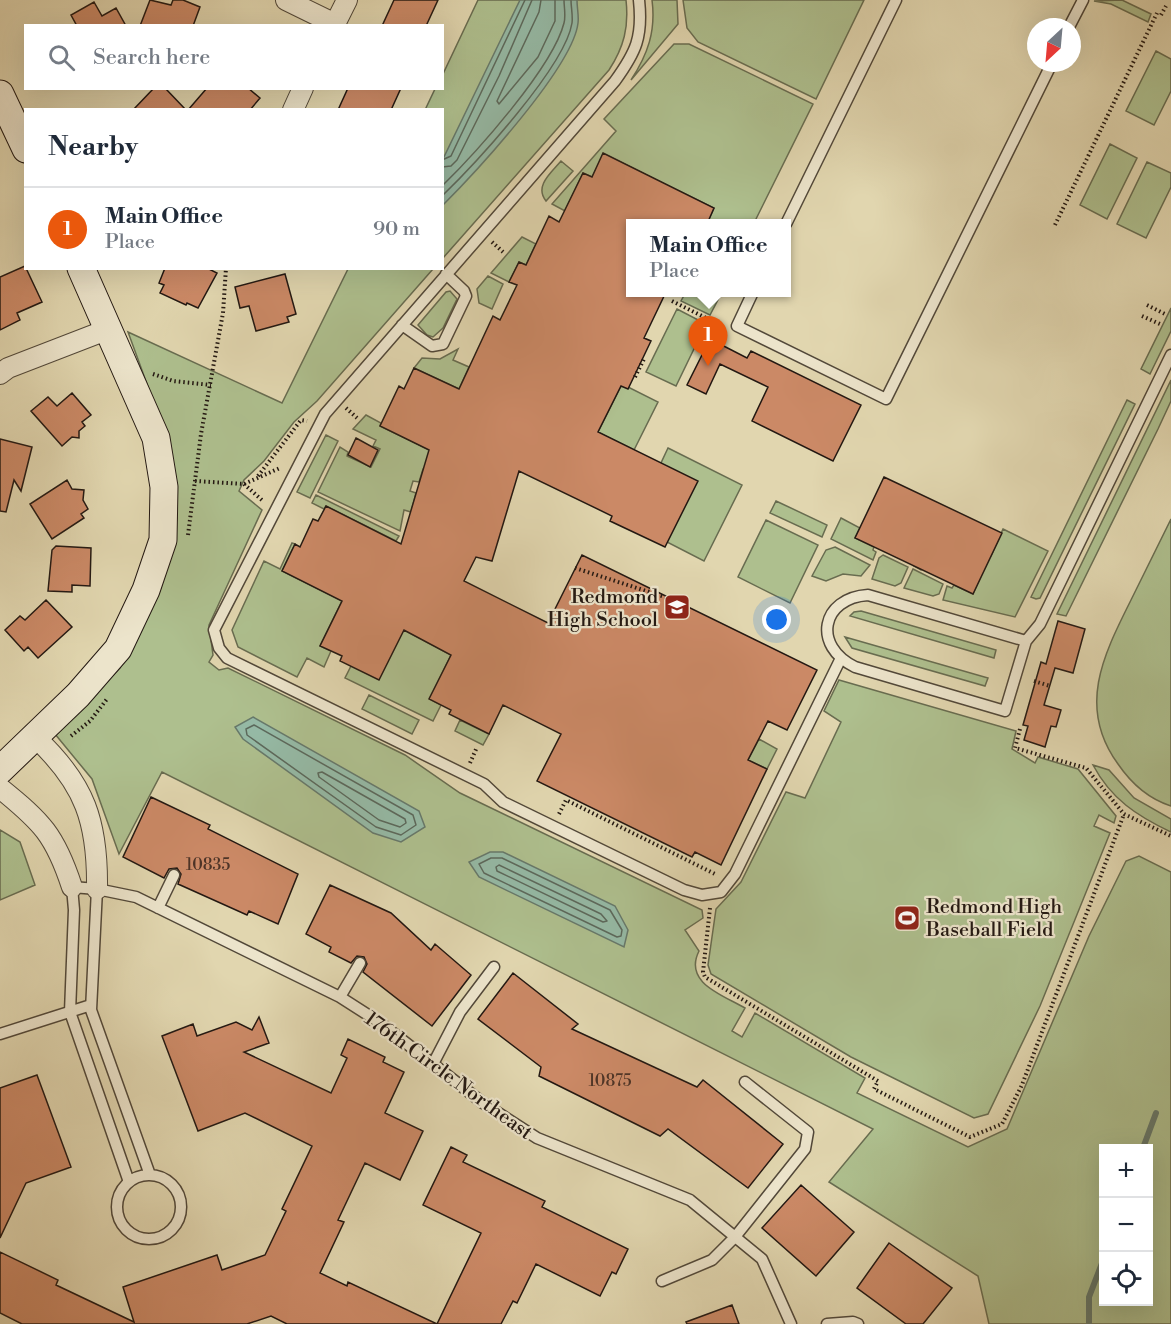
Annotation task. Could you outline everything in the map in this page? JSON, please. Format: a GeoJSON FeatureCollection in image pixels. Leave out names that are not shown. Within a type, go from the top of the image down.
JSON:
{"type":"FeatureCollection","features":[{"type":"Feature","properties":{"kind":"street"},"geometry":{"type":"LineString","coordinates":[[286,0],[332,24]]}},
{"type":"Feature","properties":{"kind":"street"},"geometry":{"type":"LineString","coordinates":[[335,24],[347,0]]}},
{"type":"Feature","properties":{"kind":"street"},"geometry":{"type":"LineString","coordinates":[[294,108],[302,90]]}},
{"type":"Feature","properties":{"kind":"street"},"geometry":{"type":"LineString","coordinates":[[0,94],[24,145]]}},
{"type":"Feature","properties":{"kind":"street"},"geometry":{"type":"LineString","coordinates":[[0,771],[36,738],[118,649],[146,590],[163,540],[164,487],[156,438],[82,270]]}},
{"type":"Feature","properties":{"kind":"street"},"geometry":{"type":"LineString","coordinates":[[0,375],[8,368],[109,329]]}},
{"type":"Feature","properties":{"kind":"street"},"geometry":{"type":"LineString","coordinates":[[36,738],[64,768],[85,803],[98,849],[97,889]]}},
{"type":"Feature","properties":{"kind":"street"},"geometry":{"type":"LineString","coordinates":[[0,788],[46,829],[62,858],[72,887]]}},
{"type":"Feature","properties":{"kind":"lane"},"geometry":{"type":"LineString","coordinates":[[639,0],[642,25],[632,57],[615,81],[325,414],[214,630],[219,648],[228,658],[484,784],[503,802],[684,890],[702,895],[721,892],[735,874],[840,660]]}},
{"type":"Feature","properties":{"kind":"lane"},"geometry":{"type":"LineString","coordinates":[[788,219],[896,0]]}},
{"type":"Feature","properties":{"kind":"lane"},"geometry":{"type":"LineString","coordinates":[[1074,18],[1083,0]]}},
{"type":"Feature","properties":{"kind":"lane"},"geometry":{"type":"LineString","coordinates":[[751,297],[737,326],[886,399],[1048,72]]}},
{"type":"Feature","properties":{"kind":"lane"},"geometry":{"type":"LineString","coordinates":[[402,325],[432,346],[443,344],[466,296],[464,291],[446,274]]}},
{"type":"Feature","properties":{"kind":"lane"},"geometry":{"type":"LineString","coordinates":[[1026,641],[868,595],[850,596],[838,606],[827,621],[828,644],[840,660],[855,667],[1005,711],[1026,641],[1040,624],[1171,355]]}},
{"type":"Feature","properties":{"kind":"lane"},"geometry":{"type":"LineString","coordinates":[[158,908],[174,874]]}},
{"type":"Feature","properties":{"kind":"lane"},"geometry":{"type":"LineString","coordinates":[[72,887],[74,910],[70,1012],[129,1182]]}},
{"type":"Feature","properties":{"kind":"lane","name":"176th Circle Northeast"},"geometry":{"type":"LineString","coordinates":[[72,887],[97,889],[136,897],[340,997],[379,1022],[483,1103],[537,1138],[690,1200],[762,1259],[791,1324]]}},
{"type":"Feature","properties":{"kind":"lane"},"geometry":{"type":"LineString","coordinates":[[97,889],[91,1005],[150,1175]]}},
{"type":"Feature","properties":{"kind":"lane"},"geometry":{"type":"LineString","coordinates":[[340,997],[360,963]]}},
{"type":"Feature","properties":{"kind":"lane"},"geometry":{"type":"LineString","coordinates":[[433,1064],[460,1012],[494,968]]}},
{"type":"Feature","properties":{"kind":"lane"},"geometry":{"type":"LineString","coordinates":[[0,1034],[91,1005]]}},
{"type":"Feature","properties":{"kind":"lane"},"geometry":{"type":"LineString","coordinates":[[662,1281],[712,1260],[735,1237],[805,1149],[808,1132],[746,1082]]}},
{"type":"Feature","properties":{"kind":"lane"},"geometry":{"type":"LineString","coordinates":[[150,1175],[166,1179],[173,1185],[181,1201],[182,1211],[175,1227],[160,1238],[151,1239],[133,1235],[120,1222],[117,1203],[119,1195],[129,1182],[139,1176],[150,1175]]}},
{"type":"Feature","properties":{"kind":"lane"},"geometry":{"type":"LineString","coordinates":[[827,1324],[853,1322],[858,1324]]}},
{"type":"Feature","properties":{"kind":"path"},"geometry":{"type":"LineString","coordinates":[[1055,225],[1166,6]]}},
{"type":"Feature","properties":{"kind":"path"},"geometry":{"type":"LineString","coordinates":[[491,241],[503,252]]}},
{"type":"Feature","properties":{"kind":"path"},"geometry":{"type":"LineString","coordinates":[[672,301],[714,322]]}},
{"type":"Feature","properties":{"kind":"path"},"geometry":{"type":"LineString","coordinates":[[1147,305],[1165,314]]}},
{"type":"Feature","properties":{"kind":"path"},"geometry":{"type":"LineString","coordinates":[[1142,316],[1160,324]]}},
{"type":"Feature","properties":{"kind":"path"},"geometry":{"type":"LineString","coordinates":[[635,377],[644,359]]}},
{"type":"Feature","properties":{"kind":"path"},"geometry":{"type":"LineString","coordinates":[[130,376],[142,370],[173,381],[211,385]]}},
{"type":"Feature","properties":{"kind":"path"},"geometry":{"type":"LineString","coordinates":[[345,408],[357,418]]}},
{"type":"Feature","properties":{"kind":"path"},"geometry":{"type":"LineString","coordinates":[[257,476],[301,420],[308,421]]}},
{"type":"Feature","properties":{"kind":"path"},"geometry":{"type":"LineString","coordinates":[[195,481],[244,484],[257,476],[282,468],[296,469]]}},
{"type":"Feature","properties":{"kind":"path"},"geometry":{"type":"LineString","coordinates":[[244,484],[274,511]]}},
{"type":"Feature","properties":{"kind":"path"},"geometry":{"type":"LineString","coordinates":[[575,568],[671,599]]}},
{"type":"Feature","properties":{"kind":"path"},"geometry":{"type":"LineString","coordinates":[[1034,681],[1050,686]]}},
{"type":"Feature","properties":{"kind":"path"},"geometry":{"type":"LineString","coordinates":[[1020,729],[1015,748],[1086,768],[1124,814],[1171,836]]}},
{"type":"Feature","properties":{"kind":"path"},"geometry":{"type":"LineString","coordinates":[[470,763],[477,747]]}},
{"type":"Feature","properties":{"kind":"path"},"geometry":{"type":"LineString","coordinates":[[529,815],[535,802],[559,814],[566,800],[718,875],[724,869]]}},
{"type":"Feature","properties":{"kind":"path"},"geometry":{"type":"LineString","coordinates":[[711,894],[703,972],[705,977],[878,1081],[874,1089],[970,1137],[1002,1124],[1022,1085],[1124,814]]}},
{"type":"Feature","properties":{"kind":"shaded area"},"geometry":{"type":"Polygon","coordinates":[[[478,0],[626,0],[627,19],[622,45],[609,70],[444,257],[444,108],[426,108],[435,90],[444,90],[444,72],[478,0]]]}},
{"type":"Feature","properties":{"kind":"shaded area"},"geometry":{"type":"Polygon","coordinates":[[[652,0],[677,0],[678,24],[631,80],[642,61],[652,32],[652,0]]]}},
{"type":"Feature","properties":{"kind":"shaded area"},"geometry":{"type":"Polygon","coordinates":[[[683,0],[864,0],[816,99],[698,42],[687,28],[683,0]]]}},
{"type":"Feature","properties":{"kind":"shaded area"},"geometry":{"type":"Polygon","coordinates":[[[1122,0],[1151,14],[1148,22],[1111,4],[1094,1],[1122,0]]]}},
{"type":"Feature","properties":{"kind":"shaded area"},"geometry":{"type":"Polygon","coordinates":[[[674,44],[689,44],[813,104],[756,219],[709,219],[714,208],[604,154],[592,177],[583,173],[565,211],[552,204],[616,131],[604,119],[674,44]]]}},
{"type":"Feature","properties":{"kind":"shaded area"},"geometry":{"type":"Polygon","coordinates":[[[1156,51],[1171,59],[1171,91],[1154,125],[1126,111],[1156,51]]]}},
{"type":"Feature","properties":{"kind":"shaded area"},"geometry":{"type":"Polygon","coordinates":[[[1110,144],[1137,158],[1107,219],[1080,205],[1110,144]]]}},
{"type":"Feature","properties":{"kind":"shaded area"},"geometry":{"type":"Polygon","coordinates":[[[561,161],[573,171],[546,201],[542,190],[543,185],[561,161]]]}},
{"type":"Feature","properties":{"kind":"shaded area"},"geometry":{"type":"Polygon","coordinates":[[[1147,162],[1171,173],[1171,187],[1146,238],[1117,224],[1147,162]]]}},
{"type":"Feature","properties":{"kind":"shaded area"},"geometry":{"type":"Polygon","coordinates":[[[522,237],[536,244],[526,265],[519,262],[509,282],[491,273],[522,237]]]}},
{"type":"Feature","properties":{"kind":"shaded area"},"geometry":{"type":"Polygon","coordinates":[[[348,270],[432,270],[317,401],[294,422],[264,461],[244,480],[239,491],[262,510],[209,625],[213,655],[209,662],[219,670],[228,668],[405,755],[460,793],[702,910],[703,918],[685,930],[699,951],[695,962],[696,972],[701,980],[717,993],[745,1008],[732,1031],[742,1037],[755,1013],[865,1078],[857,1093],[968,1147],[1007,1129],[1089,936],[1126,861],[1139,856],[1171,872],[1171,1324],[989,1324],[978,1276],[829,1182],[873,1129],[162,772],[119,854],[92,779],[55,734],[120,668],[161,588],[177,518],[170,447],[128,332],[282,403],[348,270]]]}},
{"type":"Feature","properties":{"kind":"shaded area"},"geometry":{"type":"Polygon","coordinates":[[[488,276],[503,284],[492,309],[479,303],[477,289],[488,276]]]}},
{"type":"Feature","properties":{"kind":"shaded area"},"geometry":{"type":"Polygon","coordinates":[[[450,291],[457,299],[443,328],[433,337],[427,335],[418,325],[446,292],[450,291]]]}},
{"type":"Feature","properties":{"kind":"shaded area"},"geometry":{"type":"Polygon","coordinates":[[[683,297],[719,297],[710,315],[681,301],[683,297]]]}},
{"type":"Feature","properties":{"kind":"shaded area"},"geometry":{"type":"Polygon","coordinates":[[[1171,308],[1171,331],[1150,374],[1141,369],[1171,308]]]}},
{"type":"Feature","properties":{"kind":"shaded area"},"geometry":{"type":"Polygon","coordinates":[[[677,309],[706,324],[676,386],[646,372],[677,309]]]}},
{"type":"Feature","properties":{"kind":"shaded area"},"geometry":{"type":"Polygon","coordinates":[[[458,349],[453,360],[469,367],[459,389],[414,368],[422,358],[440,359],[458,349]]]}},
{"type":"Feature","properties":{"kind":"shaded area"},"geometry":{"type":"Polygon","coordinates":[[[1171,380],[1171,401],[1158,429],[1066,616],[1057,614],[1171,380]]]}},
{"type":"Feature","properties":{"kind":"shaded area"},"geometry":{"type":"Polygon","coordinates":[[[622,384],[658,402],[634,450],[598,432],[622,384]]]}},
{"type":"Feature","properties":{"kind":"shaded area"},"geometry":{"type":"Polygon","coordinates":[[[1127,400],[1135,404],[1040,598],[1031,597],[1127,400]]]}},
{"type":"Feature","properties":{"kind":"shaded area"},"geometry":{"type":"Polygon","coordinates":[[[366,415],[381,423],[380,426],[451,460],[423,469],[419,482],[413,481],[410,491],[416,493],[411,512],[404,510],[400,531],[318,492],[340,447],[348,452],[347,456],[371,467],[380,449],[373,446],[376,440],[353,429],[366,415]]]}},
{"type":"Feature","properties":{"kind":"shaded area"},"geometry":{"type":"Polygon","coordinates":[[[326,435],[338,441],[310,498],[297,492],[326,435]]]}},
{"type":"Feature","properties":{"kind":"shaded area"},"geometry":{"type":"Polygon","coordinates":[[[668,448],[742,485],[704,561],[667,542],[661,463],[668,448]]]}},
{"type":"Feature","properties":{"kind":"shaded area"},"geometry":{"type":"Polygon","coordinates":[[[316,495],[399,536],[396,541],[326,506],[324,509],[312,503],[316,495]]]}},
{"type":"Feature","properties":{"kind":"shaded area"},"geometry":{"type":"Polygon","coordinates":[[[776,501],[827,525],[822,537],[770,513],[776,501]]]}},
{"type":"Feature","properties":{"kind":"shaded area"},"geometry":{"type":"Polygon","coordinates":[[[841,518],[860,528],[855,538],[874,547],[873,550],[876,552],[873,560],[831,539],[841,518]]]}},
{"type":"Feature","properties":{"kind":"shaded area"},"geometry":{"type":"Polygon","coordinates":[[[1171,519],[1171,806],[1141,790],[1118,764],[1106,743],[1099,723],[1097,702],[1098,682],[1111,642],[1171,519]]]}},
{"type":"Feature","properties":{"kind":"shaded area"},"geometry":{"type":"Polygon","coordinates":[[[766,520],[818,545],[790,603],[738,577],[766,520]]]}},
{"type":"Feature","properties":{"kind":"shaded area"},"geometry":{"type":"Polygon","coordinates":[[[1003,529],[1048,551],[1015,617],[943,600],[947,586],[952,588],[954,585],[973,594],[983,571],[932,546],[921,570],[914,566],[929,545],[991,556],[1003,529]]]}},
{"type":"Feature","properties":{"kind":"shaded area"},"geometry":{"type":"Polygon","coordinates":[[[292,543],[295,544],[282,571],[342,601],[320,646],[331,651],[324,667],[307,658],[297,677],[238,647],[232,630],[264,561],[280,569],[292,543]]]}},
{"type":"Feature","properties":{"kind":"shaded area"},"geometry":{"type":"Polygon","coordinates":[[[835,547],[870,565],[861,576],[843,574],[826,581],[812,576],[826,550],[835,547]]]}},
{"type":"Feature","properties":{"kind":"shaded area"},"geometry":{"type":"Polygon","coordinates":[[[883,555],[908,567],[901,583],[895,586],[872,579],[879,558],[883,555]]]}},
{"type":"Feature","properties":{"kind":"shaded area"},"geometry":{"type":"Polygon","coordinates":[[[913,569],[943,584],[939,594],[933,596],[904,588],[913,569]]]}},
{"type":"Feature","properties":{"kind":"shaded area"},"geometry":{"type":"Polygon","coordinates":[[[861,611],[996,650],[994,658],[850,616],[854,612],[861,611]]]}},
{"type":"Feature","properties":{"kind":"shaded area"},"geometry":{"type":"Polygon","coordinates":[[[404,630],[451,655],[430,699],[441,705],[433,721],[345,678],[351,666],[404,630]]]}},
{"type":"Feature","properties":{"kind":"shaded area"},"geometry":{"type":"Polygon","coordinates":[[[845,637],[988,678],[985,686],[852,648],[845,637]]]}},
{"type":"Feature","properties":{"kind":"shaded area","name":"Redmond High Baseball Field"},"geometry":{"type":"Polygon","coordinates":[[[839,680],[1016,731],[1012,749],[1035,763],[1038,757],[1078,769],[1116,816],[1114,823],[1099,815],[1094,826],[1110,833],[1040,1006],[988,1114],[974,1118],[851,1057],[711,974],[708,965],[716,909],[741,882],[786,792],[805,798],[841,722],[824,711],[839,680]]]}},
{"type":"Feature","properties":{"kind":"shaded area"},"geometry":{"type":"Polygon","coordinates":[[[369,695],[419,720],[412,734],[362,709],[369,695]]]}},
{"type":"Feature","properties":{"kind":"shaded area"},"geometry":{"type":"Polygon","coordinates":[[[460,720],[489,734],[483,745],[455,731],[460,720]]]}},
{"type":"Feature","properties":{"kind":"shaded area"},"geometry":{"type":"Polygon","coordinates":[[[759,739],[777,749],[767,769],[748,760],[759,739]]]}},
{"type":"Feature","properties":{"kind":"shaded area"},"geometry":{"type":"Polygon","coordinates":[[[1093,765],[1109,770],[1134,798],[1171,819],[1171,832],[1147,820],[1126,805],[1108,788],[1093,765]]]}},
{"type":"Feature","properties":{"kind":"shaded area"},"geometry":{"type":"Polygon","coordinates":[[[0,830],[20,842],[35,885],[0,900],[0,830]]]}},
{"type":"Feature","properties":{"kind":"water"},"geometry":{"type":"Polygon","coordinates":[[[520,0],[577,0],[578,23],[572,42],[559,65],[542,91],[499,145],[444,204],[444,157],[520,0]]]}},
{"type":"Feature","properties":{"kind":"water"},"geometry":{"type":"Polygon","coordinates":[[[253,717],[419,811],[425,827],[401,842],[373,833],[243,739],[235,727],[253,717]]]}},
{"type":"Feature","properties":{"kind":"water"},"geometry":{"type":"Polygon","coordinates":[[[490,852],[503,852],[615,906],[628,930],[624,947],[479,877],[469,862],[490,852]]]}},
{"type":"Feature","properties":{"kind":"building"},"geometry":{"type":"Polygon","coordinates":[[[150,0],[171,5],[173,0],[183,0],[200,7],[194,24],[141,24],[150,0]]]}},
{"type":"Feature","properties":{"kind":"building"},"geometry":{"type":"Polygon","coordinates":[[[394,0],[438,0],[427,24],[383,24],[394,0]]]}},
{"type":"Feature","properties":{"kind":"building"},"geometry":{"type":"Polygon","coordinates":[[[94,2],[102,16],[116,8],[125,24],[76,24],[71,15],[94,2]]]}},
{"type":"Feature","properties":{"kind":"building"},"geometry":{"type":"Polygon","coordinates":[[[152,90],[167,90],[184,108],[135,108],[152,90]]]}},
{"type":"Feature","properties":{"kind":"building"},"geometry":{"type":"Polygon","coordinates":[[[205,90],[250,90],[260,98],[252,108],[190,108],[205,90]]]}},
{"type":"Feature","properties":{"kind":"building"},"geometry":{"type":"Polygon","coordinates":[[[347,90],[400,90],[392,108],[339,108],[347,90]]]}},
{"type":"Feature","properties":{"kind":"building"},"geometry":{"type":"Polygon","coordinates":[[[603,153],[714,208],[709,219],[626,219],[626,297],[664,297],[644,338],[651,341],[628,389],[621,386],[598,432],[698,481],[665,547],[610,521],[612,516],[519,471],[492,561],[476,557],[464,581],[548,623],[582,555],[817,670],[787,730],[768,721],[748,760],[767,769],[721,865],[695,852],[692,857],[537,781],[561,734],[503,705],[489,734],[449,714],[451,710],[429,699],[451,655],[404,630],[379,680],[340,661],[342,656],[320,646],[342,601],[282,571],[295,544],[300,547],[313,519],[318,521],[326,506],[401,544],[429,450],[380,426],[399,386],[404,389],[414,368],[459,389],[493,316],[500,320],[517,285],[509,282],[519,262],[526,265],[549,216],[559,222],[583,173],[592,177],[603,153]]]}},
{"type":"Feature","properties":{"kind":"building"},"geometry":{"type":"Polygon","coordinates":[[[24,266],[42,302],[17,313],[20,320],[0,330],[0,277],[24,266]]]}},
{"type":"Feature","properties":{"kind":"building"},"geometry":{"type":"Polygon","coordinates":[[[164,270],[211,270],[217,273],[198,308],[160,293],[164,285],[159,283],[164,270]]]}},
{"type":"Feature","properties":{"kind":"building"},"geometry":{"type":"Polygon","coordinates":[[[285,274],[296,314],[287,317],[289,322],[256,331],[249,306],[240,308],[235,287],[285,274]]]}},
{"type":"Feature","properties":{"kind":"building"},"geometry":{"type":"Polygon","coordinates":[[[710,339],[747,358],[751,351],[861,405],[833,461],[752,421],[768,387],[720,364],[706,394],[687,385],[710,339]]]}},
{"type":"Feature","properties":{"kind":"building"},"geometry":{"type":"Polygon","coordinates":[[[72,393],[91,415],[82,422],[85,426],[79,431],[79,438],[72,437],[62,446],[31,411],[48,397],[57,406],[72,393]]]}},
{"type":"Feature","properties":{"kind":"building"},"geometry":{"type":"Polygon","coordinates":[[[356,438],[378,450],[370,467],[348,455],[356,438]]]}},
{"type":"Feature","properties":{"kind":"building"},"geometry":{"type":"Polygon","coordinates":[[[0,439],[32,447],[21,491],[14,480],[6,512],[0,511],[0,439]]]}},
{"type":"Feature","properties":{"kind":"building"},"geometry":{"type":"Polygon","coordinates":[[[884,477],[1002,533],[973,594],[855,538],[884,477]]]}},
{"type":"Feature","properties":{"kind":"building"},"geometry":{"type":"Polygon","coordinates":[[[67,480],[72,489],[84,490],[83,500],[88,509],[81,514],[84,518],[52,539],[30,504],[67,480]]]}},
{"type":"Feature","properties":{"kind":"building"},"geometry":{"type":"Polygon","coordinates":[[[56,546],[91,548],[90,586],[72,585],[72,592],[48,591],[52,550],[56,546]]]}},
{"type":"Feature","properties":{"kind":"building"},"geometry":{"type":"Polygon","coordinates":[[[46,600],[72,627],[38,658],[28,647],[24,651],[5,630],[20,616],[25,620],[46,600]]]}},
{"type":"Feature","properties":{"kind":"building"},"geometry":{"type":"Polygon","coordinates":[[[1058,621],[1085,629],[1073,673],[1055,668],[1044,705],[1061,710],[1056,727],[1051,726],[1045,747],[1024,740],[1028,726],[1023,725],[1041,662],[1046,664],[1058,621]]]}},
{"type":"Feature","properties":{"kind":"building"},"geometry":{"type":"Polygon","coordinates":[[[151,797],[210,825],[208,829],[298,874],[278,924],[249,911],[247,915],[178,884],[181,874],[177,868],[169,869],[164,878],[123,857],[151,797]]]}},
{"type":"Feature","properties":{"kind":"building"},"geometry":{"type":"Polygon","coordinates":[[[330,885],[391,913],[431,950],[435,944],[471,975],[432,1026],[363,972],[367,964],[364,957],[357,956],[351,963],[329,952],[331,947],[306,934],[330,885]]]}},
{"type":"Feature","properties":{"kind":"building"},"geometry":{"type":"Polygon","coordinates":[[[513,973],[578,1024],[572,1029],[697,1087],[703,1080],[783,1144],[748,1188],[668,1129],[660,1136],[539,1076],[541,1067],[478,1019],[513,973]]]}},
{"type":"Feature","properties":{"kind":"building"},"geometry":{"type":"Polygon","coordinates":[[[259,1017],[269,1043],[244,1052],[331,1093],[347,1058],[341,1055],[348,1039],[385,1057],[383,1062],[404,1072],[385,1113],[423,1131],[400,1180],[365,1163],[338,1220],[344,1222],[320,1273],[347,1286],[348,1282],[437,1324],[287,1324],[271,1316],[247,1324],[22,1324],[0,1313],[0,1252],[58,1280],[56,1285],[134,1322],[123,1287],[217,1255],[222,1270],[265,1255],[286,1211],[282,1209],[312,1146],[245,1113],[198,1131],[162,1036],[193,1024],[197,1036],[236,1022],[252,1030],[259,1017]]]}},
{"type":"Feature","properties":{"kind":"building"},"geometry":{"type":"Polygon","coordinates":[[[37,1075],[71,1167],[26,1183],[0,1238],[0,1088],[37,1075]]]}},
{"type":"Feature","properties":{"kind":"building"},"geometry":{"type":"Polygon","coordinates":[[[451,1147],[467,1155],[463,1162],[545,1201],[542,1207],[628,1249],[616,1274],[612,1272],[600,1296],[536,1264],[517,1303],[513,1301],[501,1324],[437,1324],[481,1233],[423,1205],[451,1147]]]}},
{"type":"Feature","properties":{"kind":"building"},"geometry":{"type":"Polygon","coordinates":[[[801,1185],[854,1232],[816,1276],[762,1228],[801,1185]]]}},
{"type":"Feature","properties":{"kind":"building"},"geometry":{"type":"Polygon","coordinates":[[[889,1243],[952,1288],[923,1324],[906,1324],[857,1288],[889,1243]]]}},
{"type":"Feature","properties":{"kind":"building"},"geometry":{"type":"Polygon","coordinates":[[[732,1305],[739,1324],[687,1324],[686,1322],[732,1305]]]}},
{"type":"Feature","properties":{"kind":"waterway"},"geometry":{"type":"LineString","coordinates":[[1144,1144],[1156,1113]]}},
{"type":"Feature","properties":{"kind":"waterway"},"geometry":{"type":"LineString","coordinates":[[1089,1324],[1089,1297],[1099,1271]]}},
{"type":"Feature","properties":{"kind":"place","name":"Main Office"},"geometry":{"type":"Point","coordinates":[708,366]}},
{"type":"Feature","properties":{"kind":"place","name":"Redmond High School"},"geometry":{"type":"Point","coordinates":[677,607]}},
{"type":"Feature","properties":{"kind":"place","name":"Redmond High Baseball Field"},"geometry":{"type":"Point","coordinates":[907,918]}}]}
